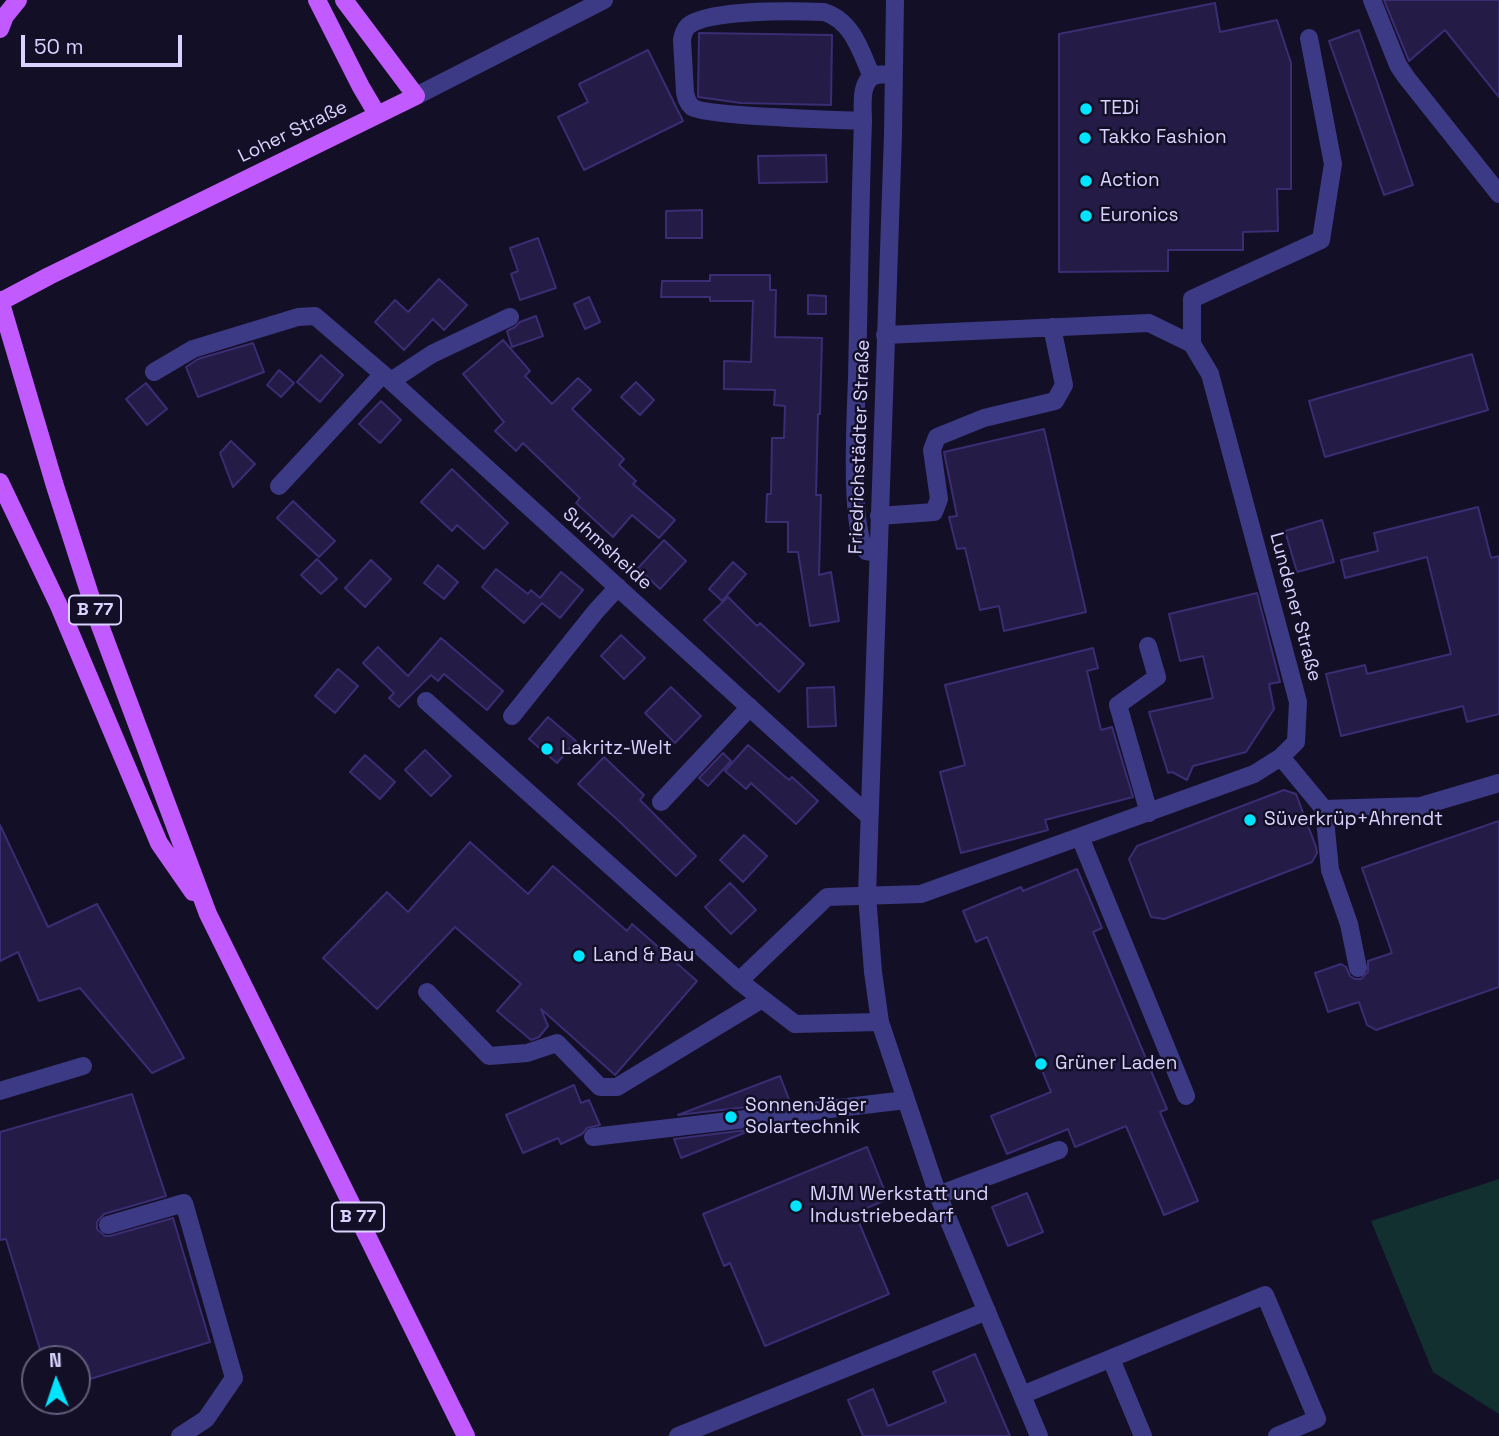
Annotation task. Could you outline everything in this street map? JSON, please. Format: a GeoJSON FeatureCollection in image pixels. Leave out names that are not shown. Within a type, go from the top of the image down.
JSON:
{"type":"FeatureCollection","features":[{"type":"Feature","properties":{"kind":"main road"},"geometry":{"type":"LineString","coordinates":[[0,29],[5,16],[18,0]]}},
{"type":"Feature","properties":{"kind":"main road"},"geometry":{"type":"LineString","coordinates":[[317,0],[377,114]]}},
{"type":"Feature","properties":{"kind":"main road"},"geometry":{"type":"LineString","coordinates":[[344,0],[416,96]]}},
{"type":"Feature","properties":{"kind":"main road","name":"Loher Straße"},"geometry":{"type":"LineString","coordinates":[[0,301],[416,96]]}},
{"type":"Feature","properties":{"kind":"main road","name":"B 77"},"geometry":{"type":"LineString","coordinates":[[0,301],[99,623],[208,914],[466,1436]]}},
{"type":"Feature","properties":{"kind":"main road"},"geometry":{"type":"LineString","coordinates":[[0,482],[59,606],[159,843],[208,914]]}},
{"type":"Feature","properties":{"kind":"street","name":"Loher Straße"},"geometry":{"type":"LineString","coordinates":[[416,96],[604,0]]}},
{"type":"Feature","properties":{"kind":"street","name":"Friedrichstädter Straße"},"geometry":{"type":"LineString","coordinates":[[895,0],[893,134],[867,895],[880,1022],[938,1195],[1038,1436]]}},
{"type":"Feature","properties":{"kind":"street"},"geometry":{"type":"LineString","coordinates":[[1372,0],[1398,65],[1499,194]]}},
{"type":"Feature","properties":{"kind":"street"},"geometry":{"type":"LineString","coordinates":[[863,121],[733,114],[692,108],[685,92],[683,33],[686,27],[697,21],[751,12],[824,12],[845,23],[872,77]]}},
{"type":"Feature","properties":{"kind":"street"},"geometry":{"type":"LineString","coordinates":[[885,335],[1149,323],[1192,344],[1192,299],[1321,240],[1333,164],[1309,38]]}},
{"type":"Feature","properties":{"kind":"street"},"geometry":{"type":"LineString","coordinates":[[878,553],[866,551],[862,545],[856,508],[864,88],[872,77],[893,75]]}},
{"type":"Feature","properties":{"kind":"street","name":"Suhmsheide"},"geometry":{"type":"LineString","coordinates":[[154,372],[193,349],[298,317],[315,316],[387,377],[869,816]]}},
{"type":"Feature","properties":{"kind":"street"},"geometry":{"type":"LineString","coordinates":[[279,486],[387,377],[510,317]]}},
{"type":"Feature","properties":{"kind":"street"},"geometry":{"type":"LineString","coordinates":[[879,516],[934,512],[939,499],[932,450],[937,437],[984,418],[1055,401],[1064,385],[1052,327]]}},
{"type":"Feature","properties":{"kind":"street","name":"Lundener Straße"},"geometry":{"type":"LineString","coordinates":[[867,895],[921,894],[1149,813],[1254,775],[1281,757],[1296,742],[1298,702],[1210,374],[1192,344]]}},
{"type":"Feature","properties":{"kind":"street"},"geometry":{"type":"LineString","coordinates":[[512,716],[618,587]]}},
{"type":"Feature","properties":{"kind":"street"},"geometry":{"type":"LineString","coordinates":[[1148,646],[1157,677],[1118,705],[1149,813]]}},
{"type":"Feature","properties":{"kind":"street"},"geometry":{"type":"LineString","coordinates":[[426,701],[739,981],[795,1024],[880,1022]]}},
{"type":"Feature","properties":{"kind":"street"},"geometry":{"type":"LineString","coordinates":[[661,802],[750,707]]}},
{"type":"Feature","properties":{"kind":"street"},"geometry":{"type":"LineString","coordinates":[[1281,757],[1324,809],[1330,870],[1349,924],[1358,968]]}},
{"type":"Feature","properties":{"kind":"street"},"geometry":{"type":"LineString","coordinates":[[1324,809],[1421,806],[1499,783]]}},
{"type":"Feature","properties":{"kind":"street"},"geometry":{"type":"LineString","coordinates":[[1080,837],[1186,1096]]}},
{"type":"Feature","properties":{"kind":"street"},"geometry":{"type":"LineString","coordinates":[[739,981],[827,897],[867,895]]}},
{"type":"Feature","properties":{"kind":"street"},"geometry":{"type":"LineString","coordinates":[[427,992],[489,1056],[527,1053],[557,1043],[600,1087],[617,1087],[762,999]]}},
{"type":"Feature","properties":{"kind":"street"},"geometry":{"type":"LineString","coordinates":[[0,1091],[83,1066]]}},
{"type":"Feature","properties":{"kind":"street"},"geometry":{"type":"LineString","coordinates":[[593,1136],[906,1100]]}},
{"type":"Feature","properties":{"kind":"street"},"geometry":{"type":"LineString","coordinates":[[938,1195],[1059,1150]]}},
{"type":"Feature","properties":{"kind":"street"},"geometry":{"type":"LineString","coordinates":[[108,1225],[184,1203],[234,1378],[206,1419],[180,1436]]}},
{"type":"Feature","properties":{"kind":"street"},"geometry":{"type":"LineString","coordinates":[[1022,1395],[1265,1295],[1317,1419],[1277,1436]]}},
{"type":"Feature","properties":{"kind":"street"},"geometry":{"type":"LineString","coordinates":[[678,1436],[987,1311]]}},
{"type":"Feature","properties":{"kind":"street"},"geometry":{"type":"LineString","coordinates":[[1111,1359],[1143,1436]]}},
{"type":"Feature","properties":{"kind":"green space"},"geometry":{"type":"Polygon","coordinates":[[[1499,1179],[1499,1414],[1433,1372],[1371,1221],[1499,1179]]]}},
{"type":"Feature","properties":{"kind":"building"},"geometry":{"type":"Polygon","coordinates":[[[1384,0],[1499,0],[1499,97],[1445,30],[1409,61],[1384,0]]]}},
{"type":"Feature","properties":{"kind":"building"},"geometry":{"type":"Polygon","coordinates":[[[1215,3],[1220,32],[1277,20],[1291,63],[1291,189],[1277,189],[1278,231],[1243,232],[1243,250],[1168,250],[1168,271],[1059,272],[1059,34],[1215,3]]]}},
{"type":"Feature","properties":{"kind":"building"},"geometry":{"type":"Polygon","coordinates":[[[1359,30],[1413,185],[1384,195],[1329,41],[1359,30]]]}},
{"type":"Feature","properties":{"kind":"building"},"geometry":{"type":"Polygon","coordinates":[[[699,33],[832,35],[831,105],[741,103],[698,97],[699,33]]]}},
{"type":"Feature","properties":{"kind":"building"},"geometry":{"type":"Polygon","coordinates":[[[648,50],[683,121],[584,170],[558,117],[588,102],[579,84],[648,50]]]}},
{"type":"Feature","properties":{"kind":"building"},"geometry":{"type":"Polygon","coordinates":[[[826,155],[827,182],[759,183],[758,156],[826,155]]]}},
{"type":"Feature","properties":{"kind":"building"},"geometry":{"type":"Polygon","coordinates":[[[702,210],[702,238],[666,238],[666,211],[702,210]]]}},
{"type":"Feature","properties":{"kind":"building"},"geometry":{"type":"Polygon","coordinates":[[[538,238],[556,288],[520,300],[511,274],[518,271],[510,248],[538,238]]]}},
{"type":"Feature","properties":{"kind":"building"},"geometry":{"type":"Polygon","coordinates":[[[710,275],[770,275],[770,290],[776,290],[775,337],[822,338],[816,495],[821,495],[819,575],[831,572],[839,621],[810,626],[798,552],[788,552],[788,522],[766,522],[767,494],[771,494],[772,438],[784,438],[785,406],[774,405],[775,390],[724,389],[724,361],[751,362],[753,301],[710,301],[710,297],[661,297],[662,281],[710,281],[710,275]]]}},
{"type":"Feature","properties":{"kind":"building"},"geometry":{"type":"Polygon","coordinates":[[[439,279],[467,305],[444,330],[433,319],[404,350],[375,322],[395,300],[408,312],[439,279]]]}},
{"type":"Feature","properties":{"kind":"building"},"geometry":{"type":"Polygon","coordinates":[[[808,295],[826,296],[826,314],[808,314],[808,295]]]}},
{"type":"Feature","properties":{"kind":"building"},"geometry":{"type":"Polygon","coordinates":[[[589,297],[600,322],[585,329],[574,304],[589,297]]]}},
{"type":"Feature","properties":{"kind":"building"},"geometry":{"type":"Polygon","coordinates":[[[536,316],[543,336],[512,347],[507,331],[536,316]]]}},
{"type":"Feature","properties":{"kind":"building"},"geometry":{"type":"Polygon","coordinates":[[[503,340],[530,371],[525,376],[552,404],[578,378],[591,390],[572,409],[624,459],[619,465],[636,481],[633,484],[675,520],[659,538],[632,515],[613,537],[576,503],[580,498],[523,443],[516,451],[495,431],[504,422],[463,374],[503,340]]]}},
{"type":"Feature","properties":{"kind":"building"},"geometry":{"type":"Polygon","coordinates":[[[253,343],[264,372],[198,397],[186,367],[198,359],[253,343]]]}},
{"type":"Feature","properties":{"kind":"building"},"geometry":{"type":"Polygon","coordinates":[[[1472,354],[1488,410],[1325,457],[1309,401],[1472,354]]]}},
{"type":"Feature","properties":{"kind":"building"},"geometry":{"type":"Polygon","coordinates":[[[321,355],[343,375],[320,402],[297,382],[321,355]]]}},
{"type":"Feature","properties":{"kind":"building"},"geometry":{"type":"Polygon","coordinates":[[[279,370],[294,383],[281,397],[267,385],[279,370]]]}},
{"type":"Feature","properties":{"kind":"building"},"geometry":{"type":"Polygon","coordinates":[[[636,382],[654,400],[640,415],[621,397],[636,382]]]}},
{"type":"Feature","properties":{"kind":"building"},"geometry":{"type":"Polygon","coordinates":[[[146,383],[167,409],[147,425],[126,399],[146,383]]]}},
{"type":"Feature","properties":{"kind":"building"},"geometry":{"type":"Polygon","coordinates":[[[381,401],[401,420],[380,443],[359,424],[381,401]]]}},
{"type":"Feature","properties":{"kind":"building"},"geometry":{"type":"Polygon","coordinates":[[[1044,429],[1086,612],[1004,631],[999,606],[980,610],[965,548],[957,549],[949,517],[957,516],[944,452],[1044,429]]]}},
{"type":"Feature","properties":{"kind":"building"},"geometry":{"type":"Polygon","coordinates":[[[231,441],[255,464],[233,487],[220,453],[231,441]]]}},
{"type":"Feature","properties":{"kind":"building"},"geometry":{"type":"Polygon","coordinates":[[[452,469],[508,523],[484,549],[457,525],[452,531],[421,502],[452,469]]]}},
{"type":"Feature","properties":{"kind":"building"},"geometry":{"type":"Polygon","coordinates":[[[293,501],[335,541],[319,557],[277,518],[293,501]]]}},
{"type":"Feature","properties":{"kind":"building"},"geometry":{"type":"Polygon","coordinates":[[[1478,507],[1491,558],[1499,556],[1499,714],[1467,722],[1463,706],[1341,736],[1326,674],[1365,665],[1367,674],[1451,654],[1427,557],[1345,578],[1341,560],[1378,551],[1374,533],[1478,507]]]}},
{"type":"Feature","properties":{"kind":"building"},"geometry":{"type":"Polygon","coordinates":[[[1322,520],[1334,562],[1297,572],[1285,531],[1322,520]]]}},
{"type":"Feature","properties":{"kind":"building"},"geometry":{"type":"Polygon","coordinates":[[[664,540],[686,561],[660,589],[638,568],[664,540]]]}},
{"type":"Feature","properties":{"kind":"building"},"geometry":{"type":"Polygon","coordinates":[[[317,559],[337,579],[321,594],[301,575],[317,559]]]}},
{"type":"Feature","properties":{"kind":"building"},"geometry":{"type":"Polygon","coordinates":[[[371,560],[391,579],[365,607],[345,588],[371,560]]]}},
{"type":"Feature","properties":{"kind":"building"},"geometry":{"type":"Polygon","coordinates":[[[733,562],[746,574],[722,601],[709,589],[733,562]]]}},
{"type":"Feature","properties":{"kind":"building"},"geometry":{"type":"Polygon","coordinates":[[[438,565],[458,582],[444,599],[424,583],[438,565]]]}},
{"type":"Feature","properties":{"kind":"building"},"geometry":{"type":"Polygon","coordinates":[[[496,569],[528,594],[531,590],[540,598],[561,572],[583,590],[560,618],[542,603],[524,623],[482,587],[496,569]]]}},
{"type":"Feature","properties":{"kind":"building"},"geometry":{"type":"Polygon","coordinates":[[[1257,593],[1280,682],[1269,684],[1274,709],[1246,752],[1193,766],[1187,780],[1172,772],[1168,773],[1149,712],[1213,698],[1203,656],[1180,661],[1169,614],[1257,593]]]}},
{"type":"Feature","properties":{"kind":"building"},"geometry":{"type":"Polygon","coordinates":[[[728,597],[757,626],[760,623],[804,664],[779,692],[704,620],[728,597]]]}},
{"type":"Feature","properties":{"kind":"building"},"geometry":{"type":"Polygon","coordinates":[[[621,635],[645,658],[624,679],[601,656],[621,635]]]}},
{"type":"Feature","properties":{"kind":"building"},"geometry":{"type":"Polygon","coordinates":[[[441,638],[503,691],[487,710],[444,674],[438,681],[431,675],[399,707],[389,698],[394,693],[363,663],[378,647],[408,676],[441,638]]]}},
{"type":"Feature","properties":{"kind":"building"},"geometry":{"type":"Polygon","coordinates":[[[1093,648],[1098,668],[1087,671],[1101,730],[1112,727],[1133,797],[1045,820],[1048,830],[961,853],[940,772],[965,765],[945,685],[1093,648]]]}},
{"type":"Feature","properties":{"kind":"building"},"geometry":{"type":"Polygon","coordinates":[[[338,669],[358,686],[335,713],[315,696],[338,669]]]}},
{"type":"Feature","properties":{"kind":"building"},"geometry":{"type":"Polygon","coordinates":[[[671,687],[701,716],[675,743],[645,713],[671,687]]]}},
{"type":"Feature","properties":{"kind":"building"},"geometry":{"type":"Polygon","coordinates":[[[834,687],[836,726],[808,727],[807,688],[834,687]]]}},
{"type":"Feature","properties":{"kind":"building"},"geometry":{"type":"Polygon","coordinates":[[[548,717],[576,741],[557,763],[529,739],[548,717]]]}},
{"type":"Feature","properties":{"kind":"building"},"geometry":{"type":"Polygon","coordinates":[[[748,745],[789,780],[792,777],[818,801],[796,824],[751,783],[746,789],[725,771],[748,745]]]}},
{"type":"Feature","properties":{"kind":"building"},"geometry":{"type":"Polygon","coordinates":[[[425,750],[451,776],[431,796],[405,770],[425,750]]]}},
{"type":"Feature","properties":{"kind":"building"},"geometry":{"type":"Polygon","coordinates":[[[723,753],[731,761],[708,786],[699,778],[723,753]]]}},
{"type":"Feature","properties":{"kind":"building"},"geometry":{"type":"Polygon","coordinates":[[[365,755],[395,782],[380,799],[350,772],[365,755]]]}},
{"type":"Feature","properties":{"kind":"building"},"geometry":{"type":"Polygon","coordinates":[[[604,757],[644,795],[640,800],[696,856],[676,876],[578,784],[604,757]]]}},
{"type":"Feature","properties":{"kind":"building"},"geometry":{"type":"Polygon","coordinates":[[[1284,790],[1296,794],[1316,847],[1317,853],[1312,862],[1164,919],[1151,917],[1129,859],[1137,846],[1284,790]]]}},
{"type":"Feature","properties":{"kind":"building"},"geometry":{"type":"Polygon","coordinates":[[[1499,821],[1499,987],[1376,1030],[1367,1025],[1359,1002],[1328,1012],[1315,973],[1341,964],[1346,967],[1350,976],[1361,979],[1368,972],[1368,961],[1392,953],[1362,868],[1499,821]]]}},
{"type":"Feature","properties":{"kind":"building"},"geometry":{"type":"Polygon","coordinates":[[[0,825],[48,927],[97,904],[184,1058],[152,1073],[80,988],[39,1001],[18,952],[0,961],[0,825]]]}},
{"type":"Feature","properties":{"kind":"building"},"geometry":{"type":"Polygon","coordinates":[[[744,835],[767,856],[743,882],[720,860],[744,835]]]}},
{"type":"Feature","properties":{"kind":"building","name":"Land & Bau"},"geometry":{"type":"Polygon","coordinates":[[[470,842],[528,894],[553,866],[627,931],[632,924],[697,981],[615,1075],[541,1009],[548,1026],[539,1037],[531,1040],[497,1011],[521,984],[455,927],[377,1009],[323,958],[387,892],[408,912],[470,842]]]}},
{"type":"Feature","properties":{"kind":"building"},"geometry":{"type":"Polygon","coordinates":[[[1077,869],[1102,928],[1093,932],[1167,1109],[1160,1112],[1198,1201],[1164,1215],[1126,1126],[1075,1147],[1068,1129],[1007,1154],[991,1116],[1051,1092],[987,937],[976,942],[963,911],[1021,887],[1023,891],[1077,869]]]}},
{"type":"Feature","properties":{"kind":"building"},"geometry":{"type":"Polygon","coordinates":[[[730,883],[756,910],[731,934],[705,907],[730,883]]]}},
{"type":"Feature","properties":{"kind":"building"},"geometry":{"type":"Polygon","coordinates":[[[780,1076],[790,1102],[678,1115],[780,1076]]]}},
{"type":"Feature","properties":{"kind":"building"},"geometry":{"type":"Polygon","coordinates":[[[574,1085],[581,1103],[589,1100],[600,1125],[587,1128],[582,1134],[561,1144],[558,1138],[523,1153],[506,1115],[574,1085]]]}},
{"type":"Feature","properties":{"kind":"building"},"geometry":{"type":"Polygon","coordinates":[[[132,1094],[166,1196],[104,1214],[97,1222],[97,1229],[105,1236],[110,1236],[173,1218],[210,1342],[91,1379],[91,1345],[39,1345],[6,1239],[0,1240],[0,1132],[132,1094]]]}},
{"type":"Feature","properties":{"kind":"building"},"geometry":{"type":"Polygon","coordinates":[[[754,1129],[681,1158],[674,1139],[754,1129]]]}},
{"type":"Feature","properties":{"kind":"building"},"geometry":{"type":"Polygon","coordinates":[[[867,1147],[888,1199],[855,1213],[889,1294],[765,1346],[730,1263],[724,1266],[703,1214],[867,1147]]]}},
{"type":"Feature","properties":{"kind":"building"},"geometry":{"type":"Polygon","coordinates":[[[1027,1193],[1043,1232],[1008,1246],[992,1207],[1027,1193]]]}},
{"type":"Feature","properties":{"kind":"building"},"geometry":{"type":"Polygon","coordinates":[[[975,1354],[1010,1436],[863,1436],[848,1400],[873,1389],[888,1426],[946,1402],[933,1372],[975,1354]]]}},
{"type":"Feature","properties":{"kind":"place","name":"TEDi"},"geometry":{"type":"Point","coordinates":[1086,109]}},
{"type":"Feature","properties":{"kind":"place","name":"Takko Fashion"},"geometry":{"type":"Point","coordinates":[1085,138]}},
{"type":"Feature","properties":{"kind":"place","name":"Action"},"geometry":{"type":"Point","coordinates":[1086,181]}},
{"type":"Feature","properties":{"kind":"place","name":"Euronics"},"geometry":{"type":"Point","coordinates":[1086,216]}},
{"type":"Feature","properties":{"kind":"place","name":"Lakritz-Welt"},"geometry":{"type":"Point","coordinates":[547,749]}},
{"type":"Feature","properties":{"kind":"place","name":"Süverkrüp+Ahrendt"},"geometry":{"type":"Point","coordinates":[1250,820]}},
{"type":"Feature","properties":{"kind":"place","name":"Land & Bau"},"geometry":{"type":"Point","coordinates":[579,956]}},
{"type":"Feature","properties":{"kind":"place","name":"Grüner Laden"},"geometry":{"type":"Point","coordinates":[1041,1064]}},
{"type":"Feature","properties":{"kind":"place","name":"SonnenJäger Solartechnik"},"geometry":{"type":"Point","coordinates":[731,1117]}},
{"type":"Feature","properties":{"kind":"place","name":"MJM Werkstatt und Industriebedarf"},"geometry":{"type":"Point","coordinates":[796,1206]}}]}
